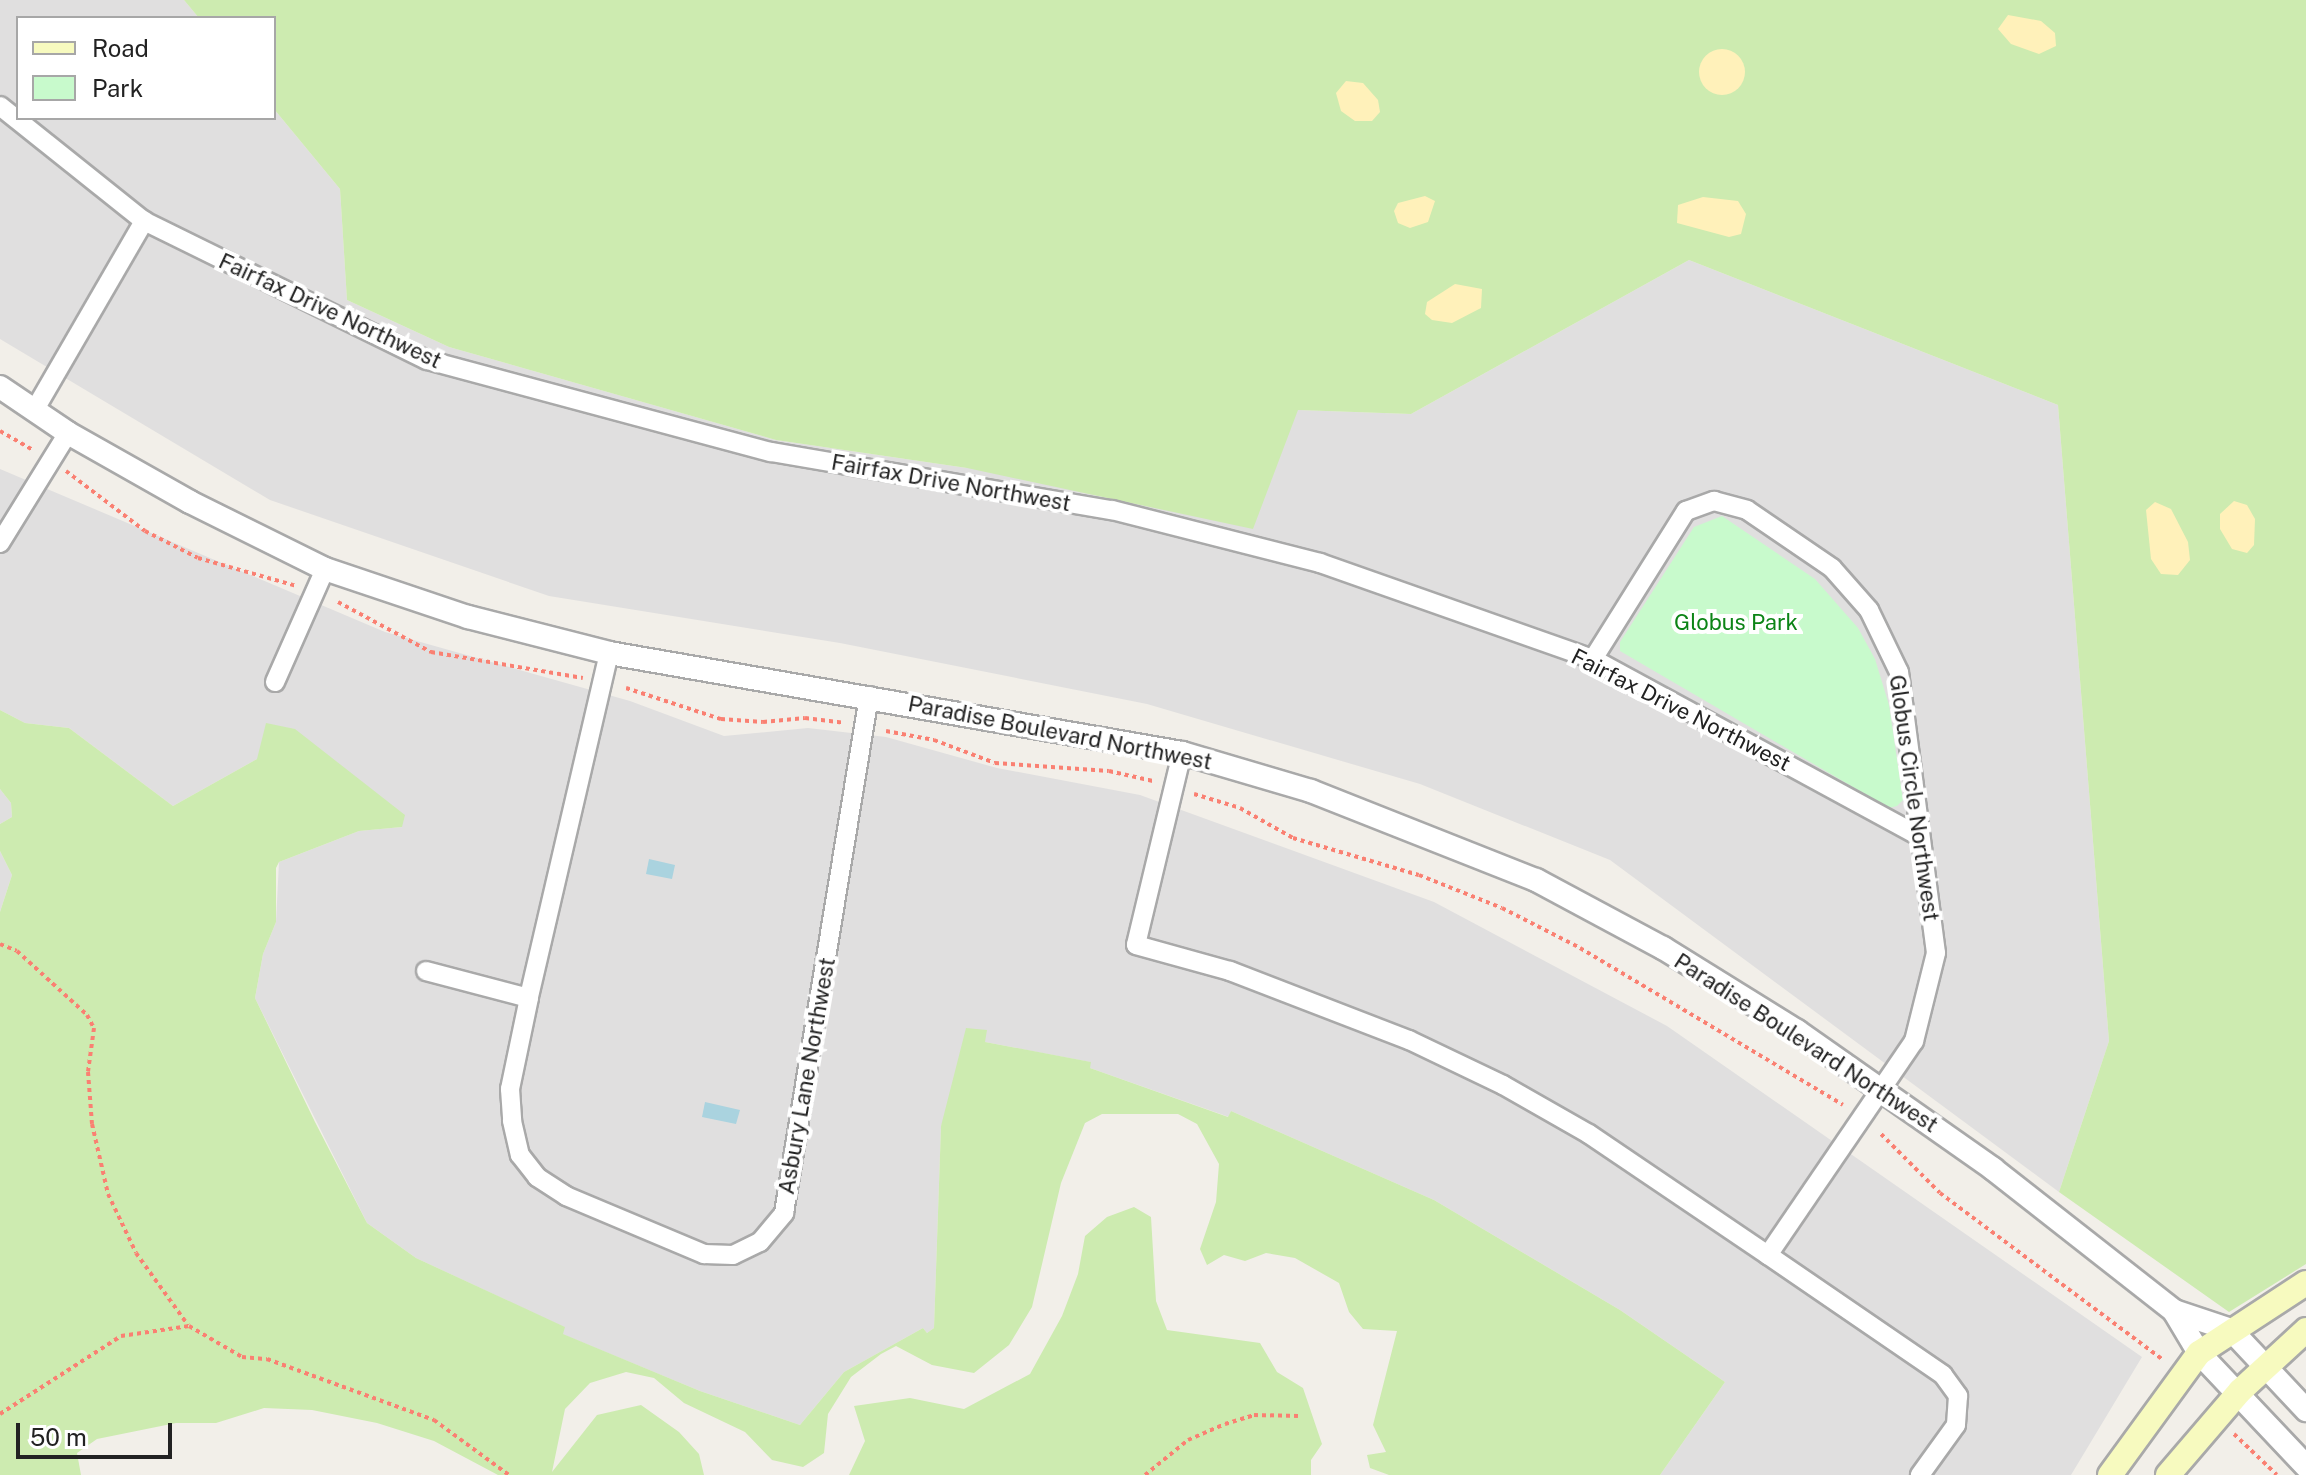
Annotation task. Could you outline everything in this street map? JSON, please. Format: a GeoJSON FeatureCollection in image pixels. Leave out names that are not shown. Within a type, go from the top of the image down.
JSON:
{"type":"FeatureCollection","features":[{"type":"Feature","properties":{"kind":"main road"},"geometry":{"type":"LineString","coordinates":[[2110,1475],[2199,1353],[2306,1283]]}},
{"type":"Feature","properties":{"kind":"main road"},"geometry":{"type":"LineString","coordinates":[[2168,1475],[2240,1391],[2306,1330]]}},
{"type":"Feature","properties":{"kind":"street","name":"Fairfax Drive Northwest"},"geometry":{"type":"LineString","coordinates":[[0,106],[16,119]]}},
{"type":"Feature","properties":{"kind":"street","name":"Fairfax Drive Northwest"},"geometry":{"type":"LineString","coordinates":[[18,120],[144,221],[427,360],[771,452],[1112,510],[1291,556],[1593,659],[1919,836]]}},
{"type":"Feature","properties":{"kind":"street"},"geometry":{"type":"LineString","coordinates":[[34,411],[144,221]]}},
{"type":"Feature","properties":{"kind":"street","name":"Paradise Boulevard Northwest"},"geometry":{"type":"LineString","coordinates":[[0,387],[68,433],[190,502],[325,569],[468,617],[609,653],[1182,753],[1311,791],[1536,880],[1663,948],[1883,1090],[2174,1311],[2231,1330],[2267,1364],[2306,1410]]}},
{"type":"Feature","properties":{"kind":"street"},"geometry":{"type":"LineString","coordinates":[[0,543],[68,433]]}},
{"type":"Feature","properties":{"kind":"street","name":"Globus Circle Northwest"},"geometry":{"type":"LineString","coordinates":[[1593,659],[1686,511],[1714,501],[1747,510],[1832,568],[1869,610],[1899,672],[1936,953],[1914,1041],[1768,1255]]}},
{"type":"Feature","properties":{"kind":"street"},"geometry":{"type":"LineString","coordinates":[[275,682],[325,569]]}},
{"type":"Feature","properties":{"kind":"street","name":"Asbury Lane Northwest"},"geometry":{"type":"LineString","coordinates":[[609,653],[510,1089],[520,1155],[537,1177],[566,1196],[704,1254],[733,1255],[760,1242],[784,1213],[793,1174],[869,696]]}},
{"type":"Feature","properties":{"kind":"street"},"geometry":{"type":"LineString","coordinates":[[1182,753],[1136,945],[1260,982],[1409,1040],[1503,1085],[1589,1134],[1768,1255],[1943,1375],[1958,1396],[1956,1425],[1920,1475]]}},
{"type":"Feature","properties":{"kind":"street"},"geometry":{"type":"LineString","coordinates":[[426,971],[529,998]]}},
{"type":"Feature","properties":{"kind":"street","name":"Paradise Boulevard Northwest"},"geometry":{"type":"LineString","coordinates":[[2174,1311],[2199,1353],[2240,1391],[2306,1466]]}},
{"type":"Feature","properties":{"kind":"path"},"geometry":{"type":"LineString","coordinates":[[0,431],[33,450]]}},
{"type":"Feature","properties":{"kind":"path"},"geometry":{"type":"LineString","coordinates":[[66,471],[145,531],[198,558],[296,586]]}},
{"type":"Feature","properties":{"kind":"path"},"geometry":{"type":"LineString","coordinates":[[338,602],[431,652],[585,679]]}},
{"type":"Feature","properties":{"kind":"path"},"geometry":{"type":"LineString","coordinates":[[626,688],[721,719],[763,722],[805,718],[844,723]]}},
{"type":"Feature","properties":{"kind":"path"},"geometry":{"type":"LineString","coordinates":[[886,731],[934,740],[995,763],[1109,771],[1153,781]]}},
{"type":"Feature","properties":{"kind":"path"},"geometry":{"type":"LineString","coordinates":[[1194,794],[1240,808],[1283,834],[1419,875],[1502,908],[1580,948],[1843,1105]]}},
{"type":"Feature","properties":{"kind":"path"},"geometry":{"type":"LineString","coordinates":[[0,944],[17,951],[87,1015],[94,1028],[88,1072],[92,1124],[108,1194],[136,1253],[189,1326],[242,1357],[267,1359],[434,1420],[509,1475]]}},
{"type":"Feature","properties":{"kind":"path"},"geometry":{"type":"LineString","coordinates":[[1881,1134],[1940,1193],[2163,1360]]}},
{"type":"Feature","properties":{"kind":"path"},"geometry":{"type":"LineString","coordinates":[[0,1414],[121,1336],[189,1326]]}},
{"type":"Feature","properties":{"kind":"path"},"geometry":{"type":"LineString","coordinates":[[1145,1475],[1188,1440],[1225,1424],[1254,1415],[1298,1416]]}},
{"type":"Feature","properties":{"kind":"path"},"geometry":{"type":"LineString","coordinates":[[2234,1434],[2277,1475]]}},
{"type":"Feature","properties":{"kind":"shaded area"},"geometry":{"type":"Polygon","coordinates":[[[0,0],[184,0],[197,16],[16,16],[16,120],[276,120],[276,111],[340,189],[347,300],[449,347],[776,440],[967,468],[1298,410],[1411,414],[1689,260],[2058,405],[2109,1041],[2059,1192],[1610,860],[1420,784],[1147,704],[840,643],[549,596],[270,500],[0,339],[0,0]]]}},
{"type":"Feature","properties":{"kind":"shaded area"},"geometry":{"type":"Polygon","coordinates":[[[0,469],[385,632],[630,701],[724,736],[808,728],[886,737],[997,768],[1140,795],[1434,902],[1667,1026],[2142,1357],[2071,1475],[1660,1475],[1725,1382],[1620,1310],[1434,1200],[1231,1111],[1229,1117],[1090,1068],[1090,1062],[985,1042],[941,1126],[934,1328],[927,1333],[923,1328],[844,1372],[800,1425],[700,1391],[562,1334],[564,1327],[416,1258],[367,1223],[255,998],[263,954],[276,922],[279,862],[359,831],[402,827],[257,759],[173,806],[69,728],[25,723],[0,710],[0,469]]]}},
{"type":"Feature","properties":{"kind":"shaded area"},"geometry":{"type":"Polygon","coordinates":[[[0,789],[11,803],[12,817],[0,824],[0,789]]]}},
{"type":"Feature","properties":{"kind":"shaded area"},"geometry":{"type":"Polygon","coordinates":[[[0,851],[12,875],[0,912],[0,851]]]}},
{"type":"Feature","properties":{"kind":"green space"},"geometry":{"type":"Polygon","coordinates":[[[184,0],[2306,0],[2306,1264],[2229,1312],[2059,1192],[2109,1041],[2058,405],[1689,260],[1411,414],[1298,410],[1253,529],[967,468],[776,440],[449,347],[347,300],[340,189],[276,111],[276,16],[197,16],[184,0]]]}},
{"type":"Feature","properties":{"kind":"green space","name":"Globus Park"},"geometry":{"type":"Polygon","coordinates":[[[1722,516],[1815,579],[1858,628],[1875,659],[1889,705],[1903,800],[1897,806],[1889,808],[1620,651],[1620,642],[1694,527],[1722,516]]]}},
{"type":"Feature","properties":{"kind":"green space"},"geometry":{"type":"Polygon","coordinates":[[[0,710],[25,723],[69,728],[173,806],[257,759],[266,723],[295,729],[405,815],[402,827],[359,831],[279,862],[276,868],[276,922],[263,954],[255,998],[315,1122],[367,1223],[416,1258],[565,1327],[563,1334],[700,1391],[800,1425],[844,1372],[923,1328],[927,1333],[934,1328],[941,1126],[966,1028],[987,1030],[985,1042],[1091,1062],[1090,1068],[1228,1117],[1231,1111],[1434,1200],[1620,1310],[1725,1382],[1660,1475],[1389,1475],[1370,1468],[1367,1455],[1386,1452],[1373,1425],[1397,1331],[1363,1329],[1349,1312],[1339,1283],[1295,1258],[1266,1253],[1245,1261],[1224,1255],[1207,1265],[1200,1249],[1216,1202],[1219,1164],[1197,1124],[1178,1114],[1102,1114],[1085,1123],[1061,1183],[1032,1307],[1009,1345],[974,1373],[932,1365],[896,1346],[881,1354],[851,1377],[828,1414],[824,1453],[803,1467],[772,1460],[745,1432],[684,1403],[654,1378],[626,1372],[590,1383],[565,1409],[552,1472],[597,1415],[641,1405],[679,1432],[699,1454],[704,1475],[498,1475],[434,1441],[377,1423],[312,1410],[264,1408],[216,1423],[176,1423],[97,1439],[77,1453],[81,1475],[0,1475],[0,912],[12,875],[0,851],[0,824],[12,817],[11,803],[0,789],[0,710]]]}},
{"type":"Feature","properties":{"kind":"green space"},"geometry":{"type":"Polygon","coordinates":[[[1134,1207],[1151,1217],[1156,1301],[1167,1330],[1260,1343],[1277,1372],[1303,1388],[1322,1444],[1311,1460],[1311,1475],[849,1475],[865,1441],[854,1406],[910,1398],[964,1409],[1030,1374],[1062,1316],[1078,1274],[1085,1236],[1107,1217],[1134,1207]]]}},
{"type":"Feature","properties":{"kind":"sand"},"geometry":{"type":"Polygon","coordinates":[[[2008,15],[2041,21],[2055,33],[2056,46],[2039,54],[2011,44],[1998,29],[2008,15]]]}},
{"type":"Feature","properties":{"kind":"sand"},"geometry":{"type":"Polygon","coordinates":[[[1722,49],[1731,50],[1738,56],[1744,63],[1744,81],[1738,88],[1731,94],[1722,95],[1713,94],[1706,88],[1700,81],[1699,72],[1700,63],[1706,56],[1713,50],[1722,49]]]}},
{"type":"Feature","properties":{"kind":"sand"},"geometry":{"type":"Polygon","coordinates":[[[1346,81],[1363,83],[1378,100],[1380,112],[1372,121],[1355,121],[1341,111],[1336,93],[1346,81]]]}},
{"type":"Feature","properties":{"kind":"sand"},"geometry":{"type":"Polygon","coordinates":[[[1425,196],[1435,201],[1428,222],[1410,228],[1398,223],[1394,211],[1398,203],[1425,196]]]}},
{"type":"Feature","properties":{"kind":"sand"},"geometry":{"type":"Polygon","coordinates":[[[1703,197],[1738,201],[1746,214],[1741,234],[1729,237],[1677,223],[1678,205],[1703,197]]]}},
{"type":"Feature","properties":{"kind":"sand"},"geometry":{"type":"Polygon","coordinates":[[[1455,284],[1482,289],[1481,308],[1452,323],[1432,320],[1425,314],[1427,302],[1455,284]]]}},
{"type":"Feature","properties":{"kind":"sand"},"geometry":{"type":"Polygon","coordinates":[[[2234,501],[2247,505],[2255,519],[2254,545],[2247,553],[2232,549],[2220,529],[2220,514],[2234,501]]]}},
{"type":"Feature","properties":{"kind":"sand"},"geometry":{"type":"Polygon","coordinates":[[[2155,502],[2171,509],[2188,542],[2190,560],[2178,575],[2161,574],[2151,559],[2146,510],[2155,502]]]}},
{"type":"Feature","properties":{"kind":"water"},"geometry":{"type":"Polygon","coordinates":[[[649,859],[675,865],[672,879],[646,874],[649,859]]]}},
{"type":"Feature","properties":{"kind":"water"},"geometry":{"type":"Polygon","coordinates":[[[705,1102],[740,1110],[736,1124],[702,1117],[705,1102]]]}}]}
